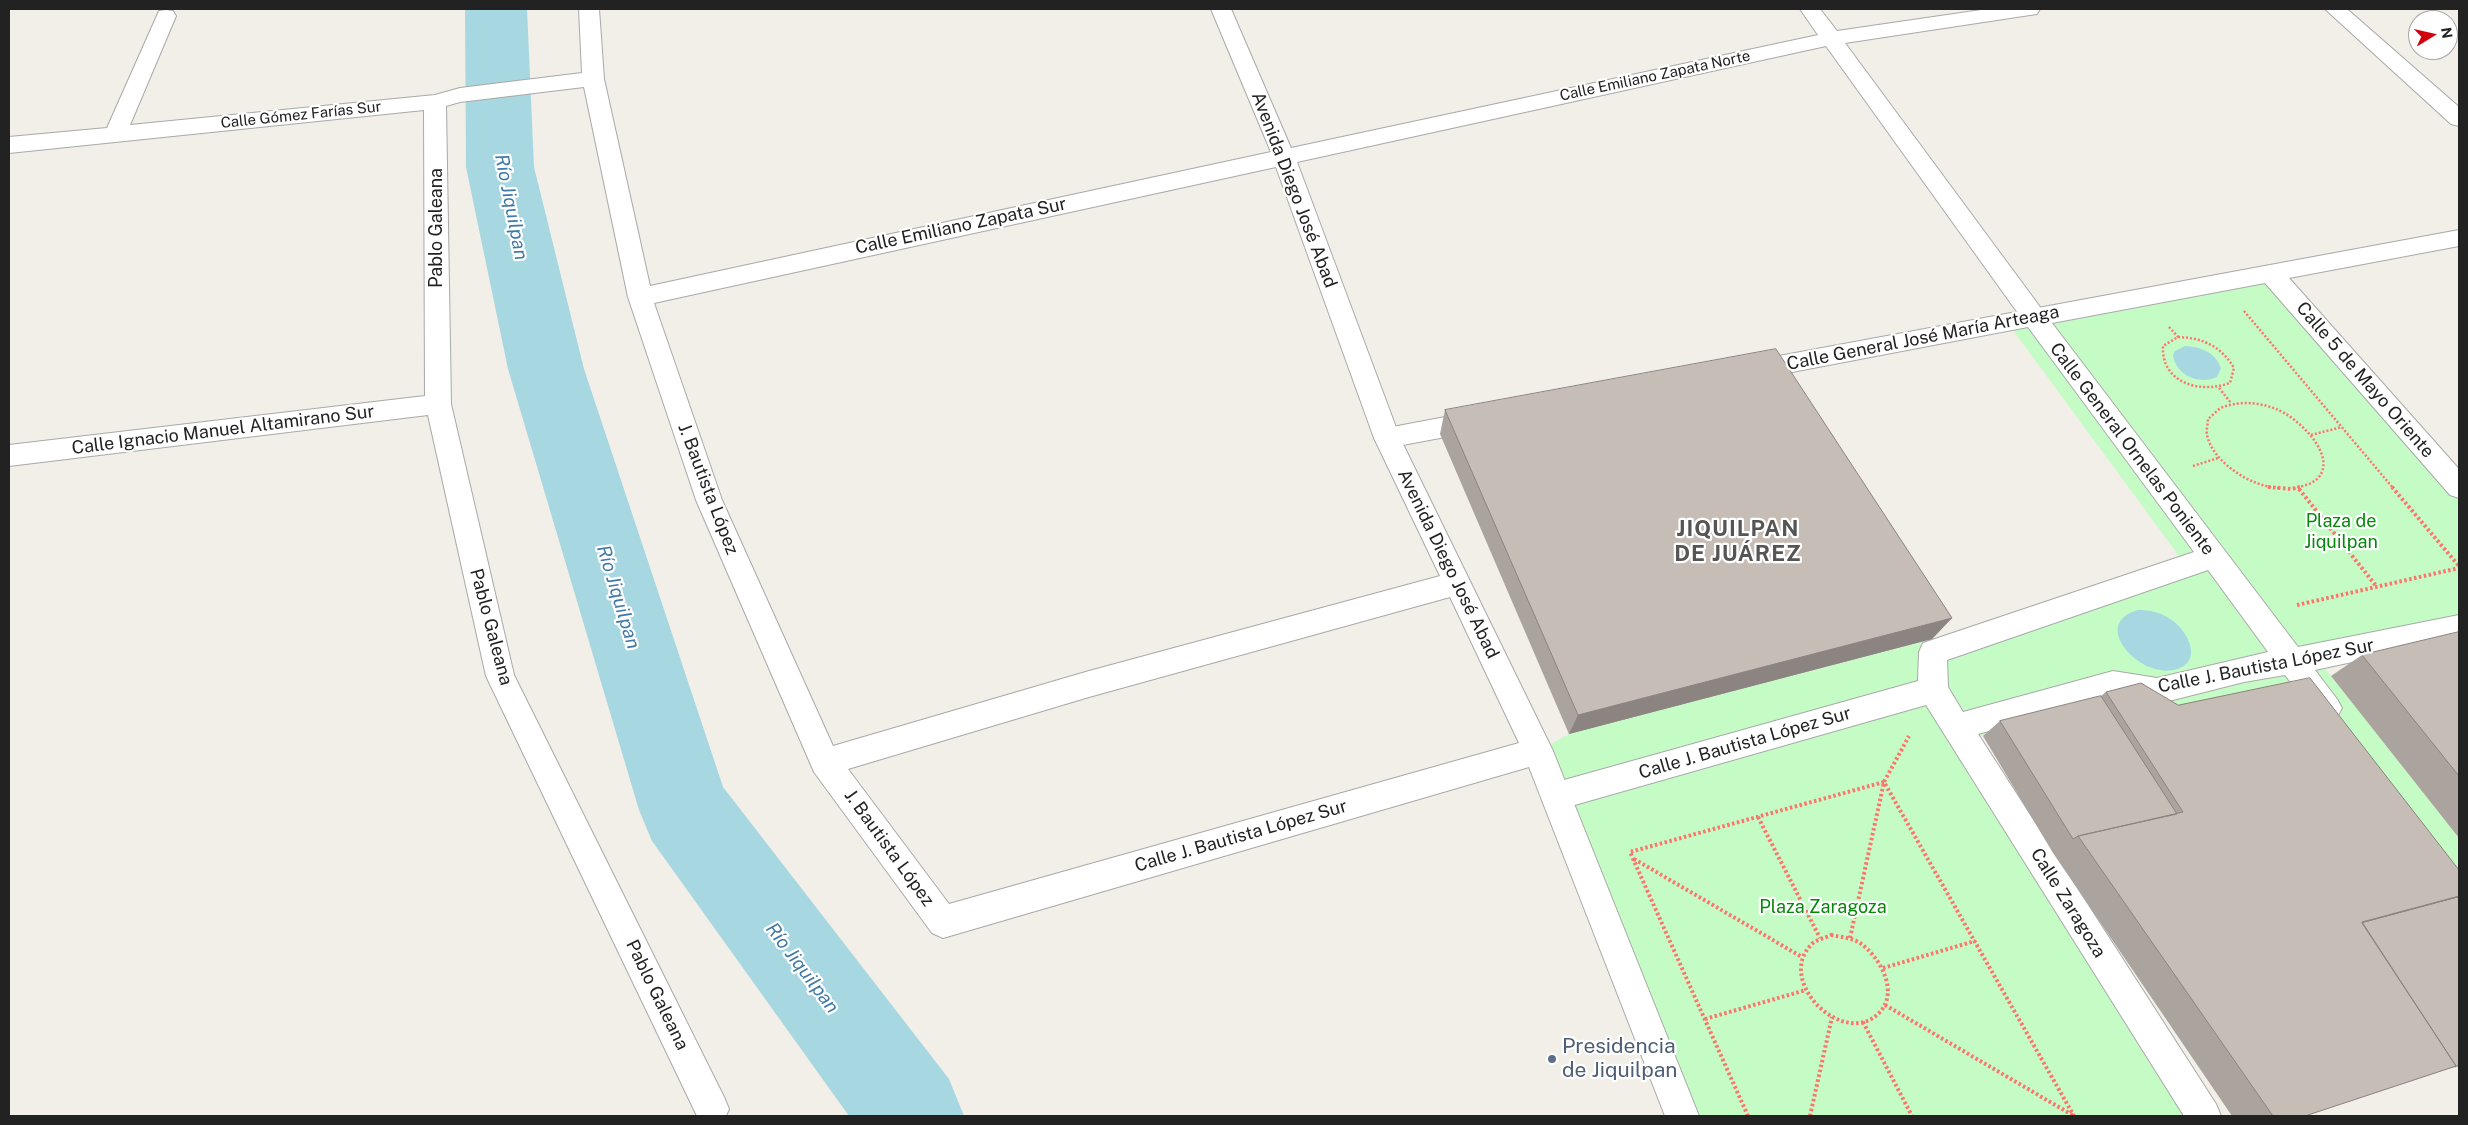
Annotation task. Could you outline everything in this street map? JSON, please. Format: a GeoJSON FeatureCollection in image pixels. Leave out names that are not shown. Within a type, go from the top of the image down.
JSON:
{"type":"FeatureCollection","features":[{"type":"Feature","properties":{"kind":"street","name":"J. Bautista López"},"geometry":{"type":"LineString","coordinates":[[589,9],[593,79],[640,296],[709,500],[825,762],[943,922]]}},
{"type":"Feature","properties":{"kind":"street","name":"Avenida Diego José Abad"},"geometry":{"type":"LineString","coordinates":[[1221,9],[1283,155],[1387,438],[1538,751],[1682,1116]]}},
{"type":"Feature","properties":{"kind":"street","name":"Calle General Ornelas Poniente"},"geometry":{"type":"LineString","coordinates":[[1810,9],[1833,38],[2034,317],[2343,730]]}},
{"type":"Feature","properties":{"kind":"street","name":"Calle Emiliano Zapata Norte"},"geometry":{"type":"LineString","coordinates":[[1283,155],[1833,38],[2030,9]]}},
{"type":"Feature","properties":{"kind":"street"},"geometry":{"type":"LineString","coordinates":[[2336,9],[2459,119]]}},
{"type":"Feature","properties":{"kind":"street"},"geometry":{"type":"LineString","coordinates":[[114,135],[166,16]]}},
{"type":"Feature","properties":{"kind":"street","name":"Calle Gómez Farías Sur"},"geometry":{"type":"LineString","coordinates":[[9,145],[448,98],[593,79]]}},
{"type":"Feature","properties":{"kind":"street","name":"Pablo Galeana"},"geometry":{"type":"LineString","coordinates":[[448,98],[438,404],[500,676],[712,1109]]}},
{"type":"Feature","properties":{"kind":"street","name":"Calle Emiliano Zapata Sur"},"geometry":{"type":"LineString","coordinates":[[640,296],[1283,155]]}},
{"type":"Feature","properties":{"kind":"street","name":"Calle General José María Arteaga"},"geometry":{"type":"LineString","coordinates":[[1726,374],[2459,238]]}},
{"type":"Feature","properties":{"kind":"street","name":"Calle 5 de Mayo Oriente"},"geometry":{"type":"LineString","coordinates":[[2270,273],[2459,487]]}},
{"type":"Feature","properties":{"kind":"street","name":"Calle Ignacio Manuel Altamirano Sur"},"geometry":{"type":"LineString","coordinates":[[9,456],[438,404]]}},
{"type":"Feature","properties":{"kind":"street"},"geometry":{"type":"LineString","coordinates":[[1387,438],[1503,416]]}},
{"type":"Feature","properties":{"kind":"street"},"geometry":{"type":"LineString","coordinates":[[1933,690],[1933,652],[2213,557]]}},
{"type":"Feature","properties":{"kind":"street"},"geometry":{"type":"LineString","coordinates":[[825,762],[1089,684],[1457,583]]}},
{"type":"Feature","properties":{"kind":"street","name":"Calle J. Bautista López Sur"},"geometry":{"type":"LineString","coordinates":[[1956,727],[2113,684],[2158,691],[2244,669],[2459,627]]}},
{"type":"Feature","properties":{"kind":"street","name":"Calle J. Bautista López Sur"},"geometry":{"type":"LineString","coordinates":[[1557,796],[1933,690]]}},
{"type":"Feature","properties":{"kind":"street","name":"Calle Zaragoza"},"geometry":{"type":"LineString","coordinates":[[1933,690],[2204,1116]]}},
{"type":"Feature","properties":{"kind":"street","name":"Calle J. Bautista López Sur"},"geometry":{"type":"LineString","coordinates":[[943,922],[1538,751]]}},
{"type":"Feature","properties":{"kind":"path"},"geometry":{"type":"LineString","coordinates":[[2238,304],[2459,567],[2296,605]]}},
{"type":"Feature","properties":{"kind":"path"},"geometry":{"type":"LineString","coordinates":[[2178,337],[2189,337],[2212,344],[2222,351],[2234,368],[2234,376],[2230,383],[2219,388],[2201,388],[2178,379],[2163,362],[2161,353],[2163,346],[2178,337]]}},
{"type":"Feature","properties":{"kind":"path"},"geometry":{"type":"LineString","coordinates":[[2219,388],[2231,403]]}},
{"type":"Feature","properties":{"kind":"path"},"geometry":{"type":"LineString","coordinates":[[2248,402],[2267,406],[2286,414],[2311,435],[2322,453],[2323,467],[2318,479],[2306,487],[2271,489],[2233,472],[2218,458],[2209,444],[2205,430],[2208,417],[2217,408],[2231,403],[2248,402]]}},
{"type":"Feature","properties":{"kind":"path"},"geometry":{"type":"LineString","coordinates":[[2311,435],[2342,427]]}},
{"type":"Feature","properties":{"kind":"path"},"geometry":{"type":"LineString","coordinates":[[2198,473],[2193,466],[2218,458]]}},
{"type":"Feature","properties":{"kind":"path"},"geometry":{"type":"LineString","coordinates":[[2298,488],[2377,587]]}},
{"type":"Feature","properties":{"kind":"path"},"geometry":{"type":"LineString","coordinates":[[1748,1116],[1630,852],[1884,782]]}},
{"type":"Feature","properties":{"kind":"path"},"geometry":{"type":"LineString","coordinates":[[1850,938],[1884,782]]}},
{"type":"Feature","properties":{"kind":"path"},"geometry":{"type":"LineString","coordinates":[[1884,782],[2074,1116]]}},
{"type":"Feature","properties":{"kind":"path"},"geometry":{"type":"LineString","coordinates":[[1758,817],[1820,938]]}},
{"type":"Feature","properties":{"kind":"path"},"geometry":{"type":"LineString","coordinates":[[1633,858],[1802,957]]}},
{"type":"Feature","properties":{"kind":"path"},"geometry":{"type":"LineString","coordinates":[[1831,935],[1850,938],[1872,952],[1883,968],[1888,980],[1888,994],[1885,1005],[1875,1017],[1863,1022],[1847,1023],[1832,1017],[1818,1008],[1806,990],[1800,969],[1802,957],[1809,945],[1820,938],[1831,935]]}},
{"type":"Feature","properties":{"kind":"path"},"geometry":{"type":"LineString","coordinates":[[1883,968],[1975,941]]}},
{"type":"Feature","properties":{"kind":"path"},"geometry":{"type":"LineString","coordinates":[[1705,1020],[1806,990]]}},
{"type":"Feature","properties":{"kind":"path"},"geometry":{"type":"LineString","coordinates":[[1885,1005],[2074,1116]]}},
{"type":"Feature","properties":{"kind":"path"},"geometry":{"type":"LineString","coordinates":[[1810,1116],[1832,1017]]}},
{"type":"Feature","properties":{"kind":"path"},"geometry":{"type":"LineString","coordinates":[[1863,1022],[1912,1116]]}},
{"type":"Feature","properties":{"kind":"green space"},"geometry":{"type":"Polygon","coordinates":[[[2270,273],[2459,487],[2459,627],[2316,657],[2459,838],[2459,935],[2082,712],[1965,740],[2204,1116],[1681,1116],[1538,751],[1569,734],[1933,639],[2179,556],[2007,322],[2270,273]]]}},
{"type":"Feature","properties":{"kind":"water"},"geometry":{"type":"Polygon","coordinates":[[[2185,346],[2202,349],[2211,354],[2221,368],[2217,377],[2203,380],[2190,377],[2184,373],[2175,362],[2173,355],[2175,351],[2185,346]]]}},
{"type":"Feature","properties":{"kind":"water"},"geometry":{"type":"Polygon","coordinates":[[[2138,610],[2151,611],[2162,615],[2170,619],[2182,630],[2187,637],[2191,652],[2190,659],[2185,665],[2177,669],[2163,670],[2149,667],[2136,659],[2126,649],[2119,638],[2118,627],[2124,617],[2138,610]]]}},
{"type":"Feature","properties":{"kind":"building"},"geometry":{"type":"Polygon","coordinates":[[[1776,349],[1952,618],[1578,715],[1445,410],[1776,349]]]}},
{"type":"Feature","properties":{"kind":"building"},"geometry":{"type":"Polygon","coordinates":[[[2459,632],[2459,776],[2362,655],[2459,632]]]}},
{"type":"Feature","properties":{"kind":"building"},"geometry":{"type":"Polygon","coordinates":[[[2310,678],[2459,870],[2459,896],[2362,922],[2456,1066],[2305,1116],[2273,1116],[2078,836],[2183,812],[2106,692],[2141,683],[2178,705],[2310,678]]]}},
{"type":"Feature","properties":{"kind":"building"},"geometry":{"type":"Polygon","coordinates":[[[2101,696],[2177,814],[2078,836],[2073,839],[2000,721],[2101,696]]]}},
{"type":"Feature","properties":{"kind":"building"},"geometry":{"type":"Polygon","coordinates":[[[2459,897],[2459,1065],[2455,1067],[2362,923],[2459,897]]]}},
{"type":"Feature","properties":{"kind":"waterway","name":"Río Jiquilpan"},"geometry":{"type":"LineString","coordinates":[[496,9],[500,167],[546,369],[685,810],[912,1116]]}},
{"type":"Feature","properties":{"kind":"place","name":"Presidencia de Jiquilpan"},"geometry":{"type":"Point","coordinates":[1552,1059]}},
{"type":"Feature","properties":{"kind":"district","name":"JIQUILPAN DE JUÁREZ"},"geometry":{"type":"Point","coordinates":[1738,542]}},
{"type":"Feature","properties":{"kind":"park label","name":"Plaza de Jiquilpan"},"geometry":{"type":"Point","coordinates":[2341,531]}},
{"type":"Feature","properties":{"kind":"park label","name":"Plaza Zaragoza"},"geometry":{"type":"Point","coordinates":[1823,907]}}]}
